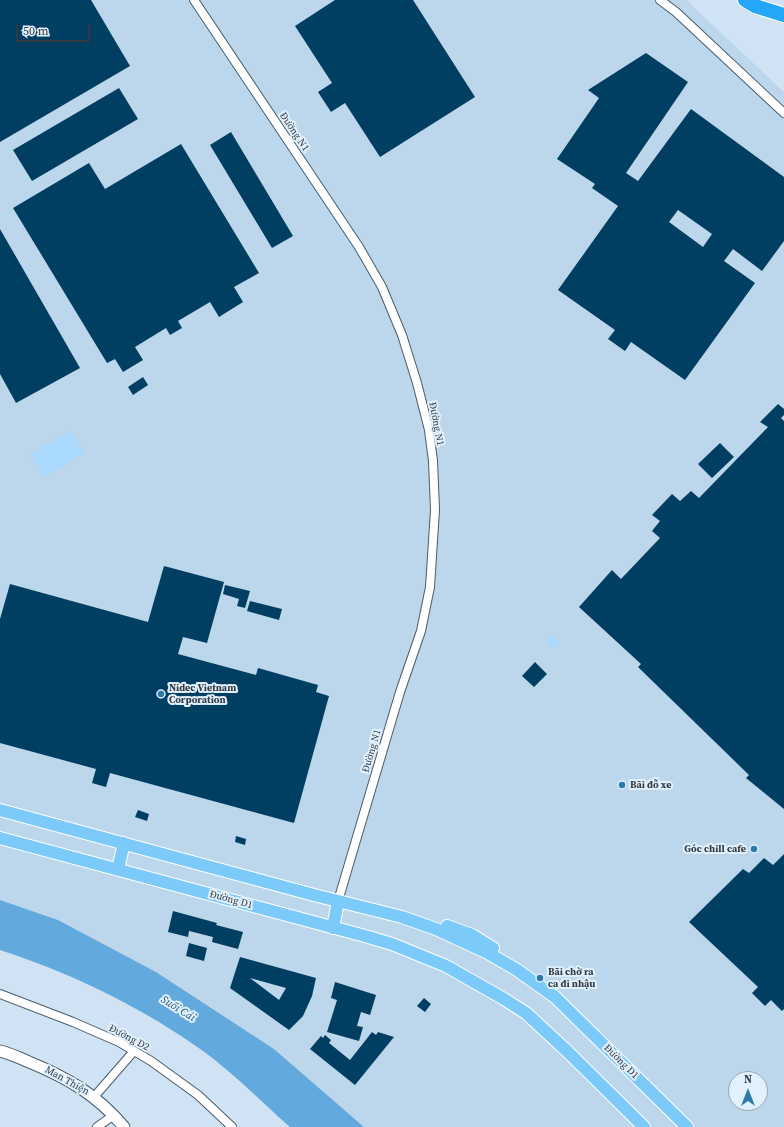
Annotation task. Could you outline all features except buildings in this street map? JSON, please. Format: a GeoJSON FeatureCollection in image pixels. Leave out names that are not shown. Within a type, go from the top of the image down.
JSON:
{"type":"FeatureCollection","features":[{"type":"Feature","properties":{"kind":"highway"},"geometry":{"type":"LineString","coordinates":[[745,0],[755,6],[784,15]]}},
{"type":"Feature","properties":{"kind":"highway"},"geometry":{"type":"LineString","coordinates":[[771,0],[784,15]]}},
{"type":"Feature","properties":{"kind":"main road","name":"Đường D1"},"geometry":{"type":"LineString","coordinates":[[0,803],[79,823],[91,834]]}},
{"type":"Feature","properties":{"kind":"main road","name":"Đường D1"},"geometry":{"type":"LineString","coordinates":[[0,810],[377,912],[402,917],[436,929],[488,953],[517,970],[556,997],[687,1127]]}},
{"type":"Feature","properties":{"kind":"main road","name":"Đường D1"},"geometry":{"type":"LineString","coordinates":[[0,838],[365,936],[392,944],[446,966],[526,1013],[644,1127]]}},
{"type":"Feature","properties":{"kind":"main road"},"geometry":{"type":"LineString","coordinates":[[118,869],[124,844]]}},
{"type":"Feature","properties":{"kind":"main road"},"geometry":{"type":"LineString","coordinates":[[333,928],[338,901]]}},
{"type":"Feature","properties":{"kind":"street","name":"Đường N1"},"geometry":{"type":"LineString","coordinates":[[194,0],[359,247],[382,287],[402,335],[417,383],[429,430],[433,462],[435,510],[430,587],[421,631],[400,692],[338,901]]}},
{"type":"Feature","properties":{"kind":"street"},"geometry":{"type":"LineString","coordinates":[[660,0],[676,12],[784,113]]}},
{"type":"Feature","properties":{"kind":"street","name":"Đường D2"},"geometry":{"type":"LineString","coordinates":[[0,994],[73,1022],[119,1042],[151,1061],[198,1095],[232,1127]]}},
{"type":"Feature","properties":{"kind":"street","name":"Man Thiện"},"geometry":{"type":"LineString","coordinates":[[0,1051],[68,1080],[94,1096],[124,1127]]}},
{"type":"Feature","properties":{"kind":"street"},"geometry":{"type":"LineString","coordinates":[[94,1096],[134,1051]]}},
{"type":"Feature","properties":{"kind":"street"},"geometry":{"type":"LineString","coordinates":[[97,1127],[114,1115]]}},
{"type":"Feature","properties":{"kind":"shaded area"},"geometry":{"type":"Polygon","coordinates":[[[0,0],[686,0],[784,92],[784,1127],[364,1127],[274,1049],[156,972],[58,920],[0,900],[0,0]]]}},
{"type":"Feature","properties":{"kind":"shaded area"},"geometry":{"type":"Polygon","coordinates":[[[70,430],[84,453],[44,478],[31,455],[70,430]]]}},
{"type":"Feature","properties":{"kind":"shaded area"},"geometry":{"type":"Polygon","coordinates":[[[553,636],[557,638],[559,642],[557,646],[553,648],[549,646],[547,642],[549,638],[553,636]]]}},
{"type":"Feature","properties":{"kind":"water","name":"Suối Cái"},"geometry":{"type":"Polygon","coordinates":[[[0,900],[58,920],[156,972],[274,1049],[364,1127],[290,1127],[219,1063],[171,1029],[100,990],[51,968],[0,950],[0,900]]]}},
{"type":"Feature","properties":{"kind":"place","name":"Nidec Vietnam Corporation"},"geometry":{"type":"Point","coordinates":[161,694]}},
{"type":"Feature","properties":{"kind":"place","name":"Bãi đỗ xe"},"geometry":{"type":"Point","coordinates":[622,785]}},
{"type":"Feature","properties":{"kind":"place","name":"Góc chill cafe"},"geometry":{"type":"Point","coordinates":[754,849]}},
{"type":"Feature","properties":{"kind":"place","name":"Bãi chờ ra ca đi nhậu"},"geometry":{"type":"Point","coordinates":[540,978]}}]}
